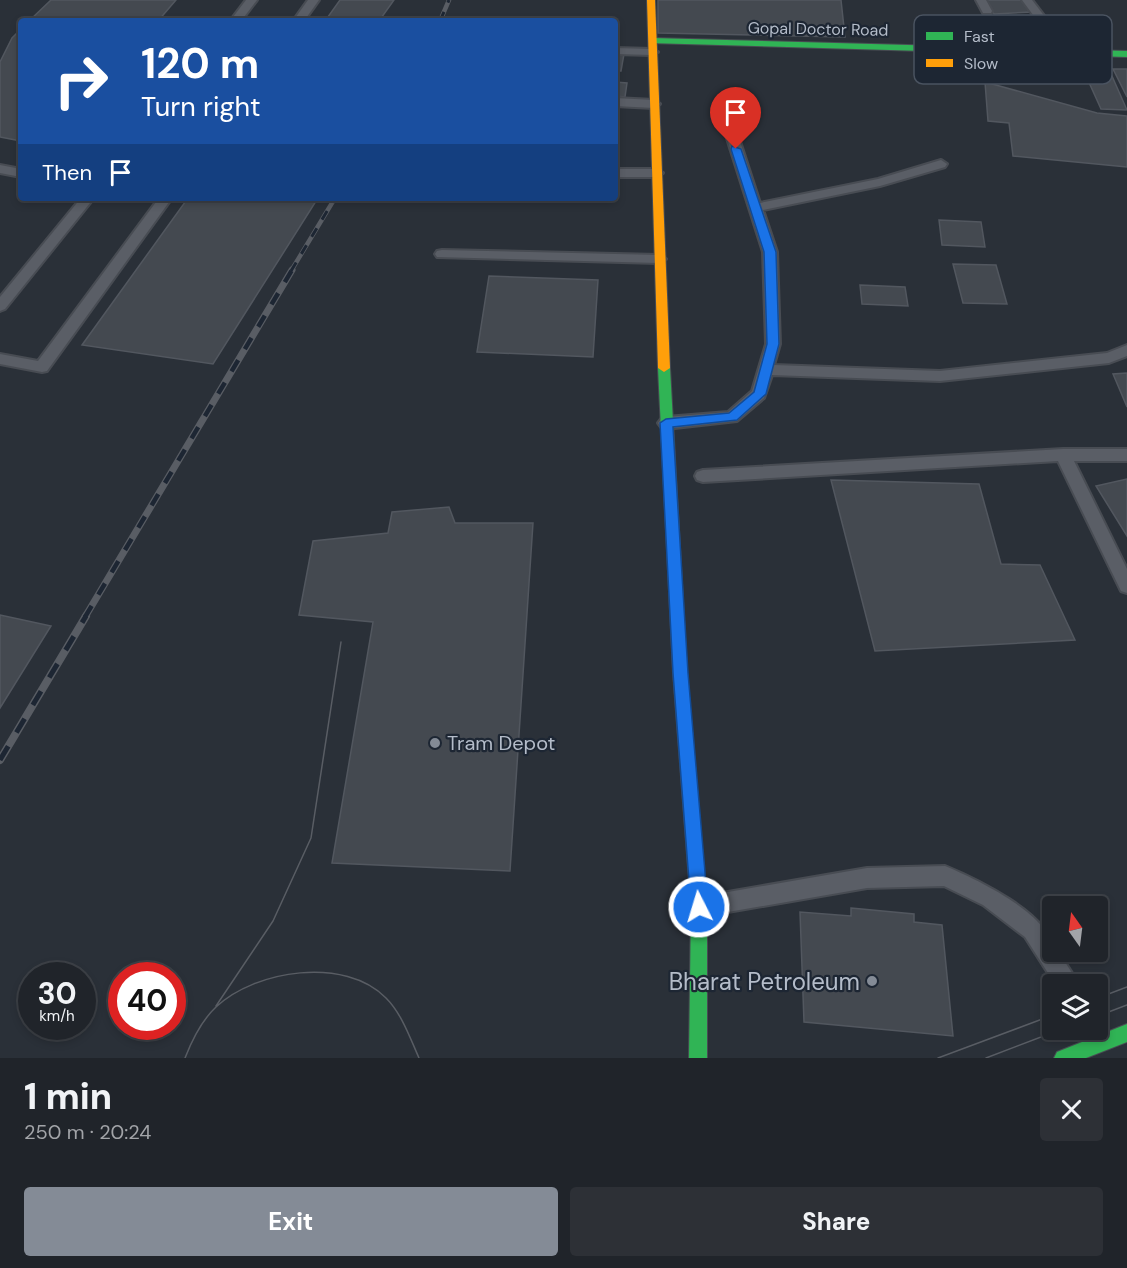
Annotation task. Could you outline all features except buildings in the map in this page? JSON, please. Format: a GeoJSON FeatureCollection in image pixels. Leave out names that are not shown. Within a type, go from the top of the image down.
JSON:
{"type":"FeatureCollection","features":[{"type":"Feature","properties":{"kind":"street"},"geometry":{"type":"LineString","coordinates":[[651,0],[666,423],[680,673],[699,907],[698,1058]]}},
{"type":"Feature","properties":{"kind":"street","name":"Gopal Doctor Road"},"geometry":{"type":"LineString","coordinates":[[652,47],[914,50]]}},
{"type":"Feature","properties":{"kind":"street","name":"Gopal Doctor Road"},"geometry":{"type":"LineString","coordinates":[[1112,54],[1127,54]]}},
{"type":"Feature","properties":{"kind":"street"},"geometry":{"type":"LineString","coordinates":[[1108,1035],[1127,1033]]}},
{"type":"Feature","properties":{"kind":"street"},"geometry":{"type":"LineString","coordinates":[[1063,1058],[1094,1040]]}},
{"type":"Feature","properties":{"kind":"lane"},"geometry":{"type":"LineString","coordinates":[[237,18],[252,0]]}},
{"type":"Feature","properties":{"kind":"lane"},"geometry":{"type":"LineString","coordinates":[[300,18],[314,0]]}},
{"type":"Feature","properties":{"kind":"lane"},"geometry":{"type":"LineString","coordinates":[[981,0],[987,10]]}},
{"type":"Feature","properties":{"kind":"lane"},"geometry":{"type":"LineString","coordinates":[[1027,0],[1038,15]]}},
{"type":"Feature","properties":{"kind":"lane"},"geometry":{"type":"LineString","coordinates":[[618,51],[652,47]]}},
{"type":"Feature","properties":{"kind":"lane"},"geometry":{"type":"LineString","coordinates":[[618,102],[654,104]]}},
{"type":"Feature","properties":{"kind":"lane"},"geometry":{"type":"LineString","coordinates":[[666,423],[732,417],[759,394],[773,344],[770,252],[730,129]]}},
{"type":"Feature","properties":{"kind":"lane"},"geometry":{"type":"LineString","coordinates":[[755,208],[880,182],[941,164]]}},
{"type":"Feature","properties":{"kind":"lane"},"geometry":{"type":"LineString","coordinates":[[0,169],[18,172]]}},
{"type":"Feature","properties":{"kind":"lane"},"geometry":{"type":"LineString","coordinates":[[618,173],[657,174]]}},
{"type":"Feature","properties":{"kind":"lane"},"geometry":{"type":"LineString","coordinates":[[0,306],[86,201]]}},
{"type":"Feature","properties":{"kind":"lane"},"geometry":{"type":"LineString","coordinates":[[0,359],[42,367],[164,201]]}},
{"type":"Feature","properties":{"kind":"lane"},"geometry":{"type":"LineString","coordinates":[[442,254],[659,259]]}},
{"type":"Feature","properties":{"kind":"lane"},"geometry":{"type":"LineString","coordinates":[[766,370],[940,376],[1109,358],[1127,350]]}},
{"type":"Feature","properties":{"kind":"lane"},"geometry":{"type":"LineString","coordinates":[[703,476],[1063,455],[1127,455]]}},
{"type":"Feature","properties":{"kind":"lane"},"geometry":{"type":"LineString","coordinates":[[1063,455],[1127,586]]}},
{"type":"Feature","properties":{"kind":"lane"},"geometry":{"type":"LineString","coordinates":[[699,907],[867,878],[945,876],[990,898],[1032,930],[1061,974]]}},
{"type":"Feature","properties":{"kind":"tram line"},"geometry":{"type":"LineString","coordinates":[[216,1006],[273,921],[311,838],[341,642]]}},
{"type":"Feature","properties":{"kind":"tram line"},"geometry":{"type":"LineString","coordinates":[[185,1058],[206,1018],[233,994],[253,984],[300,973],[348,976],[369,985],[392,1004],[419,1058]]}},
{"type":"Feature","properties":{"kind":"tram line"},"geometry":{"type":"LineString","coordinates":[[1108,994],[1127,987]]}},
{"type":"Feature","properties":{"kind":"tram line"},"geometry":{"type":"LineString","coordinates":[[1108,1012],[1127,1005]]}},
{"type":"Feature","properties":{"kind":"tram line"},"geometry":{"type":"LineString","coordinates":[[938,1058],[1042,1019]]}},
{"type":"Feature","properties":{"kind":"tram line"},"geometry":{"type":"LineString","coordinates":[[986,1058],[1042,1037]]}},
{"type":"Feature","properties":{"kind":"railway"},"geometry":{"type":"LineString","coordinates":[[441,18],[449,0]]}},
{"type":"Feature","properties":{"kind":"railway"},"geometry":{"type":"LineString","coordinates":[[291,271],[333,201]]}},
{"type":"Feature","properties":{"kind":"railway"},"geometry":{"type":"LineString","coordinates":[[85,617],[292,270]]}},
{"type":"Feature","properties":{"kind":"railway"},"geometry":{"type":"LineString","coordinates":[[0,760],[86,616]]}},
{"type":"Feature","properties":{"kind":"traffic: fast"},"geometry":{"type":"LineString","coordinates":[[652,41],[914,48]]}},
{"type":"Feature","properties":{"kind":"traffic: fast"},"geometry":{"type":"LineString","coordinates":[[1112,54],[1127,54]]}},
{"type":"Feature","properties":{"kind":"traffic: fast"},"geometry":{"type":"LineString","coordinates":[[664,368],[680,673],[699,907],[698,1058]]}},
{"type":"Feature","properties":{"kind":"traffic: fast"},"geometry":{"type":"LineString","coordinates":[[1063,1058],[1127,1033]]}},
{"type":"Feature","properties":{"kind":"traffic: slow"},"geometry":{"type":"LineString","coordinates":[[651,0],[664,368]]}},
{"type":"Feature","properties":{"kind":"place","name":"Tram Depot"},"geometry":{"type":"Point","coordinates":[435,743]}},
{"type":"Feature","properties":{"kind":"place","name":"Bharat Petroleum"},"geometry":{"type":"Point","coordinates":[872,981]}},
{"type":"Feature","properties":{"kind":"route"},"geometry":{"type":"LineString","coordinates":[[699,907],[680,673],[666,423],[732,417],[759,394],[773,344],[770,252],[736,149]]}}]}
